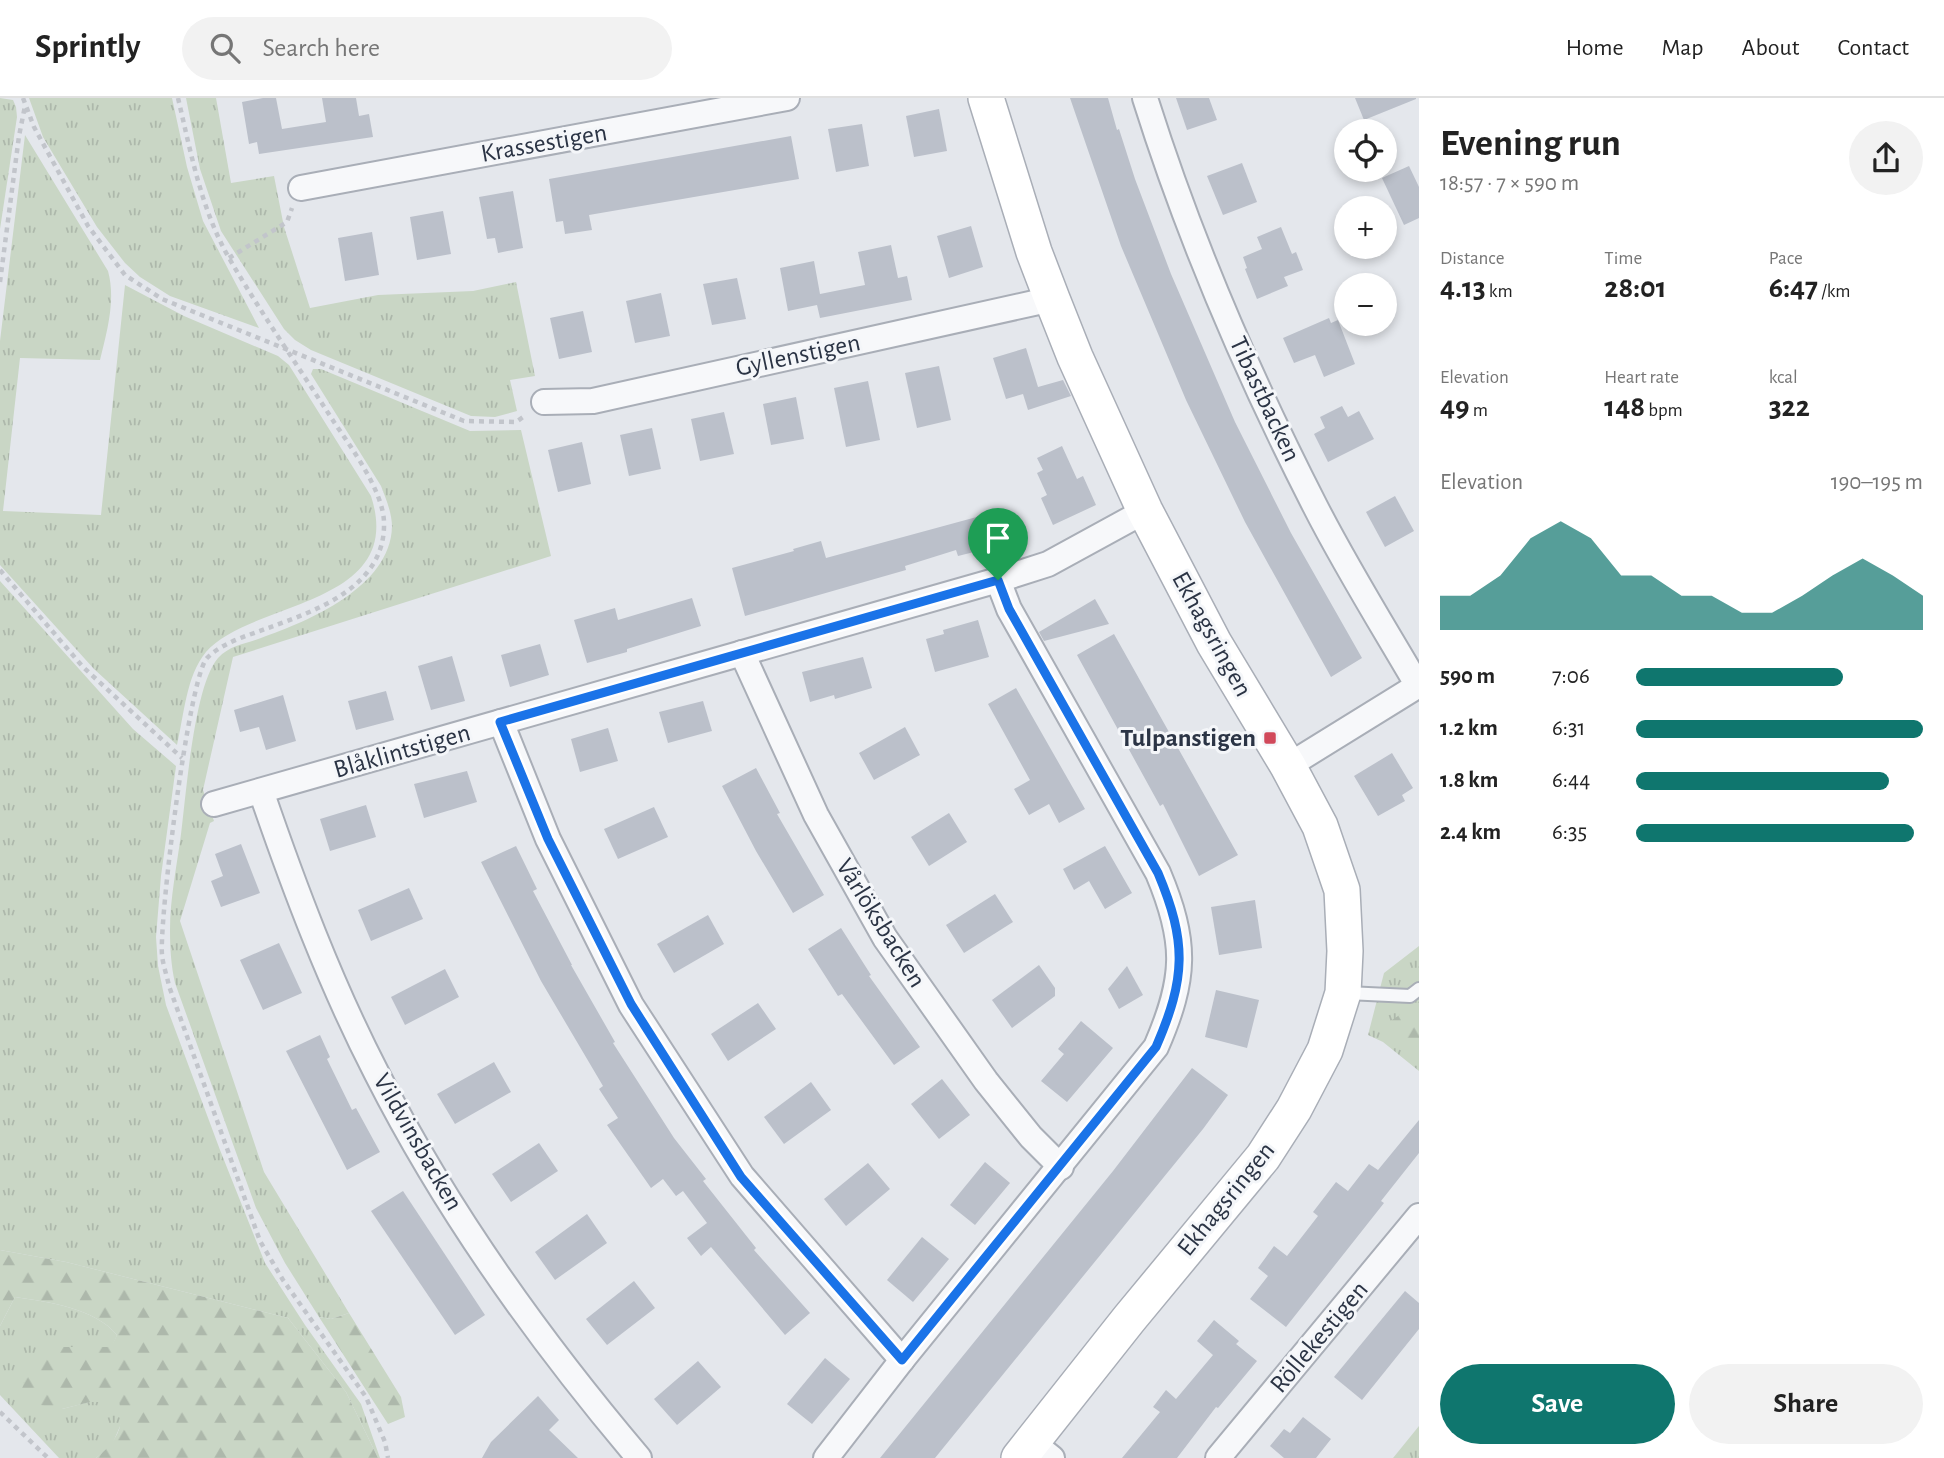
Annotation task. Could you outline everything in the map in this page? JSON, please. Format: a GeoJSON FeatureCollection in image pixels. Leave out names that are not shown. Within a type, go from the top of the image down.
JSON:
{"type":"FeatureCollection","features":[{"type":"Feature","properties":{"kind":"street","name":"Krassestigen"},"geometry":{"type":"LineString","coordinates":[[301,188],[787,98]]}},
{"type":"Feature","properties":{"kind":"street","name":"Ekhagsringen"},"geometry":{"type":"LineString","coordinates":[[986,98],[1034,252],[1074,357],[1146,512],[1214,643],[1288,766],[1320,827],[1342,890],[1345,951],[1343,993],[1325,1049],[1294,1110],[1263,1157],[1129,1319],[1034,1453]]}},
{"type":"Feature","properties":{"kind":"street","name":"Tibastbacken"},"geometry":{"type":"LineString","coordinates":[[1144,98],[1197,245],[1253,377],[1315,506],[1418,686]]}},
{"type":"Feature","properties":{"kind":"street","name":"Gyllenstigen"},"geometry":{"type":"LineString","coordinates":[[544,402],[593,401],[1052,299]]}},
{"type":"Feature","properties":{"kind":"street","name":"Blåklintstigen"},"geometry":{"type":"LineString","coordinates":[[214,804],[998,580],[1048,564],[1146,512]]}},
{"type":"Feature","properties":{"kind":"street"},"geometry":{"type":"LineString","coordinates":[[826,1458],[1156,1047],[1172,1010],[1179,972],[1179,938],[1172,907],[1158,873],[1009,609],[998,580]]}},
{"type":"Feature","properties":{"kind":"street","name":"Vårlöksbacken"},"geometry":{"type":"LineString","coordinates":[[742,653],[816,815],[885,938],[986,1081],[1031,1137],[1060,1167]]}},
{"type":"Feature","properties":{"kind":"street"},"geometry":{"type":"LineString","coordinates":[[1288,766],[1418,686]]}},
{"type":"Feature","properties":{"kind":"street"},"geometry":{"type":"LineString","coordinates":[[500,722],[548,839],[631,1004],[741,1177],[902,1360]]}},
{"type":"Feature","properties":{"kind":"street","name":"Vildvinsbacken"},"geometry":{"type":"LineString","coordinates":[[261,791],[299,901],[329,971],[376,1073],[421,1156],[519,1306],[584,1394],[639,1458]]}},
{"type":"Feature","properties":{"kind":"street","name":"Röllekestigen"},"geometry":{"type":"LineString","coordinates":[[1218,1458],[1419,1216]]}},
{"type":"Feature","properties":{"kind":"lane"},"geometry":{"type":"LineString","coordinates":[[1343,993],[1410,996],[1419,989]]}},
{"type":"Feature","properties":{"kind":"path"},"geometry":{"type":"LineString","coordinates":[[23,98],[34,127],[88,226],[125,275],[162,299],[464,421],[516,422],[544,402]]}},
{"type":"Feature","properties":{"kind":"path"},"geometry":{"type":"LineString","coordinates":[[0,282],[19,136],[26,104]]}},
{"type":"Feature","properties":{"kind":"path"},"geometry":{"type":"LineString","coordinates":[[229,258],[287,222],[301,188]]}},
{"type":"Feature","properties":{"kind":"path"},"geometry":{"type":"LineString","coordinates":[[0,570],[83,667],[182,759]]}},
{"type":"Feature","properties":{"kind":"path"},"geometry":{"type":"LineString","coordinates":[[180,788],[188,790]]}},
{"type":"Feature","properties":{"kind":"path"},"geometry":{"type":"LineString","coordinates":[[0,1412],[48,1458]]}},
{"type":"Feature","properties":{"kind":"green space"},"geometry":{"type":"Polygon","coordinates":[[[0,98],[13,100],[17,117],[0,229],[0,98]]]}},
{"type":"Feature","properties":{"kind":"green space"},"geometry":{"type":"Polygon","coordinates":[[[29,98],[172,98],[187,167],[203,221],[259,328],[170,296],[140,277],[125,263],[97,227],[43,137],[29,98]]]}},
{"type":"Feature","properties":{"kind":"green space"},"geometry":{"type":"Polygon","coordinates":[[[186,98],[216,98],[231,183],[274,176],[284,227],[310,308],[378,295],[473,291],[516,282],[535,376],[510,380],[517,411],[495,417],[471,416],[311,350],[295,340],[284,329],[221,231],[200,169],[186,98]]]}},
{"type":"Feature","properties":{"kind":"green space"},"geometry":{"type":"Polygon","coordinates":[[[25,135],[108,271],[111,304],[100,360],[20,358],[3,511],[101,515],[125,285],[184,316],[278,356],[289,365],[371,496],[376,532],[367,560],[346,580],[319,596],[227,635],[206,652],[190,684],[177,745],[94,669],[0,565],[0,341],[25,135]]]}},
{"type":"Feature","properties":{"kind":"green space"},"geometry":{"type":"Polygon","coordinates":[[[313,369],[321,369],[470,431],[521,430],[551,556],[233,657],[203,790],[214,821],[210,823],[180,921],[264,1172],[349,1313],[331,1319],[319,1317],[285,1263],[256,1208],[175,983],[170,937],[172,894],[192,742],[210,672],[218,658],[228,650],[301,622],[344,599],[377,567],[388,548],[392,522],[381,486],[311,374],[313,369]]]}},
{"type":"Feature","properties":{"kind":"green space"},"geometry":{"type":"Polygon","coordinates":[[[0,581],[133,729],[176,766],[161,876],[156,937],[158,966],[166,1005],[265,1263],[361,1404],[380,1458],[346,1392],[288,1318],[66,1262],[0,1250],[0,581]]]}},
{"type":"Feature","properties":{"kind":"green space"},"geometry":{"type":"Polygon","coordinates":[[[1419,946],[1419,1071],[1383,1042],[1368,1035],[1384,973],[1419,946]]]}},
{"type":"Feature","properties":{"kind":"green space"},"geometry":{"type":"Polygon","coordinates":[[[1419,1002],[1419,1056],[1380,1028],[1419,1002]]]}},
{"type":"Feature","properties":{"kind":"green space"},"geometry":{"type":"Polygon","coordinates":[[[0,1250],[66,1262],[288,1318],[346,1392],[378,1458],[96,1458],[109,1446],[120,1427],[119,1402],[90,1402],[62,1409],[39,1405],[22,1388],[28,1372],[49,1347],[111,1347],[117,1335],[108,1326],[84,1312],[15,1297],[0,1326],[0,1250]]]}},
{"type":"Feature","properties":{"kind":"green space"},"geometry":{"type":"Polygon","coordinates":[[[15,1297],[84,1312],[108,1326],[117,1335],[112,1347],[49,1348],[62,1409],[89,1402],[120,1402],[124,1417],[112,1445],[96,1458],[59,1458],[0,1395],[0,1326],[15,1297]]]}},
{"type":"Feature","properties":{"kind":"green space"},"geometry":{"type":"Polygon","coordinates":[[[349,1313],[401,1397],[405,1417],[388,1424],[319,1317],[331,1319],[349,1313]]]}},
{"type":"Feature","properties":{"kind":"green space"},"geometry":{"type":"Polygon","coordinates":[[[1419,1426],[1419,1458],[1393,1458],[1419,1426]]]}},
{"type":"Feature","properties":{"kind":"building"},"geometry":{"type":"Polygon","coordinates":[[[276,98],[282,129],[326,122],[322,98],[356,98],[359,116],[369,114],[373,137],[259,154],[257,142],[249,144],[242,102],[276,98]]]}},
{"type":"Feature","properties":{"kind":"building"},"geometry":{"type":"Polygon","coordinates":[[[1070,98],[1108,98],[1117,130],[1119,129],[1171,274],[1235,422],[1291,533],[1362,658],[1331,677],[1245,522],[1186,400],[1121,246],[1070,98]]]}},
{"type":"Feature","properties":{"kind":"building"},"geometry":{"type":"Polygon","coordinates":[[[1176,98],[1209,98],[1217,120],[1187,130],[1176,98]]]}},
{"type":"Feature","properties":{"kind":"building"},"geometry":{"type":"Polygon","coordinates":[[[1355,98],[1416,98],[1366,119],[1364,119],[1355,98]]]}},
{"type":"Feature","properties":{"kind":"building"},"geometry":{"type":"Polygon","coordinates":[[[939,109],[947,151],[914,157],[906,116],[939,109]]]}},
{"type":"Feature","properties":{"kind":"building"},"geometry":{"type":"Polygon","coordinates":[[[862,124],[869,166],[836,172],[828,129],[862,124]]]}},
{"type":"Feature","properties":{"kind":"building"},"geometry":{"type":"Polygon","coordinates":[[[791,136],[799,179],[589,215],[592,230],[565,234],[563,221],[556,222],[549,179],[791,136]]]}},
{"type":"Feature","properties":{"kind":"building"},"geometry":{"type":"Polygon","coordinates":[[[1242,163],[1257,202],[1223,215],[1207,176],[1242,163]]]}},
{"type":"Feature","properties":{"kind":"building"},"geometry":{"type":"Polygon","coordinates":[[[1409,166],[1419,187],[1419,218],[1404,225],[1397,210],[1397,196],[1390,196],[1384,182],[1397,182],[1397,171],[1409,166]]]}},
{"type":"Feature","properties":{"kind":"building"},"geometry":{"type":"Polygon","coordinates":[[[513,191],[523,248],[498,253],[495,238],[487,239],[479,197],[513,191]]]}},
{"type":"Feature","properties":{"kind":"building"},"geometry":{"type":"Polygon","coordinates":[[[443,211],[451,254],[417,260],[410,217],[443,211]]]}},
{"type":"Feature","properties":{"kind":"building"},"geometry":{"type":"Polygon","coordinates":[[[971,226],[983,267],[949,278],[937,236],[971,226]]]}},
{"type":"Feature","properties":{"kind":"building"},"geometry":{"type":"Polygon","coordinates":[[[1281,227],[1292,254],[1296,252],[1303,270],[1284,277],[1288,286],[1257,299],[1243,257],[1262,249],[1257,237],[1281,227]]]}},
{"type":"Feature","properties":{"kind":"building"},"geometry":{"type":"Polygon","coordinates":[[[372,232],[379,275],[345,281],[338,238],[372,232]]]}},
{"type":"Feature","properties":{"kind":"building"},"geometry":{"type":"Polygon","coordinates":[[[891,245],[898,278],[907,276],[912,300],[820,318],[817,305],[788,311],[780,268],[814,261],[820,294],[865,285],[858,252],[891,245]]]}},
{"type":"Feature","properties":{"kind":"building"},"geometry":{"type":"Polygon","coordinates":[[[737,278],[746,319],[712,325],[703,284],[737,278]]]}},
{"type":"Feature","properties":{"kind":"building"},"geometry":{"type":"Polygon","coordinates":[[[661,293],[670,336],[635,343],[626,301],[661,293]]]}},
{"type":"Feature","properties":{"kind":"building"},"geometry":{"type":"Polygon","coordinates":[[[583,311],[592,352],[559,359],[550,318],[583,311]]]}},
{"type":"Feature","properties":{"kind":"building"},"geometry":{"type":"Polygon","coordinates":[[[1329,318],[1331,323],[1334,322],[1334,336],[1344,336],[1355,364],[1324,377],[1315,355],[1294,363],[1283,338],[1329,318]]]}},
{"type":"Feature","properties":{"kind":"building"},"geometry":{"type":"Polygon","coordinates":[[[1026,348],[1038,387],[1063,380],[1071,396],[1028,410],[1023,394],[1006,399],[993,358],[1026,348]]]}},
{"type":"Feature","properties":{"kind":"building"},"geometry":{"type":"Polygon","coordinates":[[[939,366],[951,420],[917,428],[905,373],[939,366]]]}},
{"type":"Feature","properties":{"kind":"building"},"geometry":{"type":"Polygon","coordinates":[[[868,381],[880,440],[846,447],[834,388],[868,381]]]}},
{"type":"Feature","properties":{"kind":"building"},"geometry":{"type":"Polygon","coordinates":[[[796,397],[804,439],[771,445],[763,404],[796,397]]]}},
{"type":"Feature","properties":{"kind":"building"},"geometry":{"type":"Polygon","coordinates":[[[1342,406],[1348,417],[1359,411],[1374,439],[1328,462],[1314,434],[1325,428],[1320,417],[1342,406]]]}},
{"type":"Feature","properties":{"kind":"building"},"geometry":{"type":"Polygon","coordinates":[[[724,412],[734,454],[700,461],[691,419],[724,412]]]}},
{"type":"Feature","properties":{"kind":"building"},"geometry":{"type":"Polygon","coordinates":[[[652,428],[661,469],[629,476],[620,435],[652,428]]]}},
{"type":"Feature","properties":{"kind":"building"},"geometry":{"type":"Polygon","coordinates":[[[582,442],[591,484],[558,492],[548,450],[582,442]]]}},
{"type":"Feature","properties":{"kind":"building"},"geometry":{"type":"Polygon","coordinates":[[[1062,446],[1077,479],[1083,476],[1096,505],[1053,525],[1041,498],[1047,495],[1037,473],[1043,470],[1037,458],[1062,446]]]}},
{"type":"Feature","properties":{"kind":"building"},"geometry":{"type":"Polygon","coordinates":[[[1395,496],[1414,531],[1385,547],[1366,512],[1395,496]]]}},
{"type":"Feature","properties":{"kind":"building"},"geometry":{"type":"Polygon","coordinates":[[[995,512],[1003,538],[985,543],[986,549],[958,556],[956,550],[905,566],[906,570],[745,616],[732,568],[821,541],[826,558],[995,512]]]}},
{"type":"Feature","properties":{"kind":"building"},"geometry":{"type":"Polygon","coordinates":[[[692,598],[701,626],[587,663],[574,620],[615,608],[618,620],[692,598]]]}},
{"type":"Feature","properties":{"kind":"building"},"geometry":{"type":"Polygon","coordinates":[[[1095,599],[1109,624],[1044,641],[1039,632],[1095,599]]]}},
{"type":"Feature","properties":{"kind":"building"},"geometry":{"type":"Polygon","coordinates":[[[978,620],[989,657],[935,672],[926,639],[944,634],[943,630],[978,620]]]}},
{"type":"Feature","properties":{"kind":"building"},"geometry":{"type":"Polygon","coordinates":[[[1114,634],[1238,855],[1199,876],[1163,804],[1160,806],[1077,655],[1114,634]]]}},
{"type":"Feature","properties":{"kind":"building"},"geometry":{"type":"Polygon","coordinates":[[[540,644],[549,675],[510,687],[501,655],[540,644]]]}},
{"type":"Feature","properties":{"kind":"building"},"geometry":{"type":"Polygon","coordinates":[[[452,656],[465,701],[431,710],[418,666],[452,656]]]}},
{"type":"Feature","properties":{"kind":"building"},"geometry":{"type":"Polygon","coordinates":[[[863,657],[872,688],[835,699],[834,695],[810,702],[802,672],[863,657]]]}},
{"type":"Feature","properties":{"kind":"building"},"geometry":{"type":"Polygon","coordinates":[[[1016,688],[1085,809],[1059,823],[1049,804],[1029,815],[1014,789],[1030,780],[988,704],[1016,688]]]}},
{"type":"Feature","properties":{"kind":"building"},"geometry":{"type":"Polygon","coordinates":[[[386,691],[394,720],[356,730],[348,701],[386,691]]]}},
{"type":"Feature","properties":{"kind":"building"},"geometry":{"type":"Polygon","coordinates":[[[283,695],[296,741],[266,750],[259,727],[240,732],[234,710],[283,695]]]}},
{"type":"Feature","properties":{"kind":"building"},"geometry":{"type":"Polygon","coordinates":[[[703,701],[712,731],[668,743],[659,712],[703,701]]]}},
{"type":"Feature","properties":{"kind":"building"},"geometry":{"type":"Polygon","coordinates":[[[905,727],[920,755],[874,780],[859,753],[905,727]]]}},
{"type":"Feature","properties":{"kind":"building"},"geometry":{"type":"Polygon","coordinates":[[[608,728],[618,761],[580,772],[571,739],[608,728]]]}},
{"type":"Feature","properties":{"kind":"building"},"geometry":{"type":"Polygon","coordinates":[[[1392,753],[1413,788],[1402,795],[1405,801],[1378,816],[1354,776],[1392,753]]]}},
{"type":"Feature","properties":{"kind":"building"},"geometry":{"type":"Polygon","coordinates":[[[756,768],[780,813],[777,814],[824,895],[793,913],[722,786],[756,768]]]}},
{"type":"Feature","properties":{"kind":"building"},"geometry":{"type":"Polygon","coordinates":[[[467,771],[477,802],[424,818],[414,784],[467,771]]]}},
{"type":"Feature","properties":{"kind":"building"},"geometry":{"type":"Polygon","coordinates":[[[366,805],[376,837],[330,851],[320,819],[366,805]]]}},
{"type":"Feature","properties":{"kind":"building"},"geometry":{"type":"Polygon","coordinates":[[[654,807],[668,837],[618,859],[604,829],[654,807]]]}},
{"type":"Feature","properties":{"kind":"building"},"geometry":{"type":"Polygon","coordinates":[[[949,813],[967,842],[929,866],[911,837],[949,813]]]}},
{"type":"Feature","properties":{"kind":"building"},"geometry":{"type":"Polygon","coordinates":[[[241,844],[260,893],[221,907],[211,881],[223,876],[215,854],[241,844]]]}},
{"type":"Feature","properties":{"kind":"building"},"geometry":{"type":"Polygon","coordinates":[[[516,846],[537,889],[533,891],[615,1042],[613,1043],[674,1138],[706,1179],[703,1181],[756,1248],[754,1250],[810,1313],[785,1335],[711,1247],[701,1256],[687,1238],[707,1223],[683,1191],[676,1196],[663,1179],[651,1188],[607,1125],[618,1118],[599,1089],[603,1086],[541,981],[481,862],[516,846]]]}},
{"type":"Feature","properties":{"kind":"building"},"geometry":{"type":"Polygon","coordinates":[[[1105,846],[1132,893],[1105,909],[1089,881],[1074,890],[1063,869],[1105,846]]]}},
{"type":"Feature","properties":{"kind":"building"},"geometry":{"type":"Polygon","coordinates":[[[409,888],[423,919],[371,941],[358,910],[409,888]]]}},
{"type":"Feature","properties":{"kind":"building"},"geometry":{"type":"Polygon","coordinates":[[[995,894],[1013,922],[964,953],[946,925],[995,894]]]}},
{"type":"Feature","properties":{"kind":"building"},"geometry":{"type":"Polygon","coordinates":[[[1255,900],[1262,948],[1219,955],[1211,907],[1255,900]]]}},
{"type":"Feature","properties":{"kind":"building"},"geometry":{"type":"Polygon","coordinates":[[[708,915],[724,944],[674,973],[657,944],[708,915]]]}},
{"type":"Feature","properties":{"kind":"building"},"geometry":{"type":"Polygon","coordinates":[[[841,928],[871,975],[869,976],[920,1047],[894,1065],[842,994],[838,996],[808,949],[841,928]]]}},
{"type":"Feature","properties":{"kind":"building"},"geometry":{"type":"Polygon","coordinates":[[[279,943],[302,993],[263,1010],[240,960],[279,943]]]}},
{"type":"Feature","properties":{"kind":"building"},"geometry":{"type":"Polygon","coordinates":[[[1039,965],[1055,988],[1055,996],[1012,1028],[992,1000],[1039,965]]]}},
{"type":"Feature","properties":{"kind":"building"},"geometry":{"type":"Polygon","coordinates":[[[1127,966],[1143,995],[1119,1009],[1108,989],[1127,966]]]}},
{"type":"Feature","properties":{"kind":"building"},"geometry":{"type":"Polygon","coordinates":[[[445,969],[459,997],[405,1025],[391,997],[445,969]]]}},
{"type":"Feature","properties":{"kind":"building"},"geometry":{"type":"Polygon","coordinates":[[[1216,990],[1259,1000],[1247,1048],[1205,1037],[1216,990]]]}},
{"type":"Feature","properties":{"kind":"building"},"geometry":{"type":"Polygon","coordinates":[[[758,1003],[776,1029],[728,1061],[711,1034],[758,1003]]]}},
{"type":"Feature","properties":{"kind":"building"},"geometry":{"type":"Polygon","coordinates":[[[1081,1021],[1113,1048],[1067,1102],[1041,1081],[1064,1054],[1058,1049],[1081,1021]]]}},
{"type":"Feature","properties":{"kind":"building"},"geometry":{"type":"Polygon","coordinates":[[[320,1035],[330,1057],[327,1059],[352,1110],[356,1108],[380,1152],[347,1170],[286,1051],[320,1035]]]}},
{"type":"Feature","properties":{"kind":"building"},"geometry":{"type":"Polygon","coordinates":[[[494,1062],[511,1092],[455,1124],[437,1094],[494,1062]]]}},
{"type":"Feature","properties":{"kind":"building"},"geometry":{"type":"Polygon","coordinates":[[[1192,1068],[1228,1095],[1203,1129],[935,1458],[880,1458],[1113,1171],[1192,1068]]]}},
{"type":"Feature","properties":{"kind":"building"},"geometry":{"type":"Polygon","coordinates":[[[942,1079],[970,1115],[939,1139],[911,1104],[942,1079]]]}},
{"type":"Feature","properties":{"kind":"building"},"geometry":{"type":"Polygon","coordinates":[[[811,1082],[831,1110],[784,1144],[764,1117],[811,1082]]]}},
{"type":"Feature","properties":{"kind":"building"},"geometry":{"type":"Polygon","coordinates":[[[1419,1120],[1419,1153],[1381,1201],[1384,1203],[1286,1327],[1250,1299],[1268,1276],[1258,1268],[1274,1246],[1287,1256],[1318,1216],[1313,1212],[1336,1182],[1348,1191],[1369,1164],[1378,1170],[1419,1120]]]}},
{"type":"Feature","properties":{"kind":"building"},"geometry":{"type":"Polygon","coordinates":[[[539,1143],[558,1171],[511,1202],[492,1174],[539,1143]]]}},
{"type":"Feature","properties":{"kind":"building"},"geometry":{"type":"Polygon","coordinates":[[[985,1162],[1010,1183],[975,1225],[950,1205],[985,1162]]]}},
{"type":"Feature","properties":{"kind":"building"},"geometry":{"type":"Polygon","coordinates":[[[868,1163],[890,1189],[846,1226],[824,1199],[868,1163]]]}},
{"type":"Feature","properties":{"kind":"building"},"geometry":{"type":"Polygon","coordinates":[[[403,1191],[485,1315],[455,1335],[371,1211],[403,1191]]]}},
{"type":"Feature","properties":{"kind":"building"},"geometry":{"type":"Polygon","coordinates":[[[587,1214],[607,1243],[555,1280],[535,1252],[587,1214]]]}},
{"type":"Feature","properties":{"kind":"building"},"geometry":{"type":"Polygon","coordinates":[[[922,1237],[949,1259],[913,1302],[887,1280],[922,1237]]]}},
{"type":"Feature","properties":{"kind":"building"},"geometry":{"type":"Polygon","coordinates":[[[634,1281],[655,1308],[607,1345],[586,1319],[634,1281]]]}},
{"type":"Feature","properties":{"kind":"building"},"geometry":{"type":"Polygon","coordinates":[[[1405,1291],[1419,1303],[1419,1329],[1362,1400],[1334,1377],[1405,1291]]]}},
{"type":"Feature","properties":{"kind":"building"},"geometry":{"type":"Polygon","coordinates":[[[1214,1320],[1239,1341],[1236,1344],[1257,1361],[1218,1408],[1216,1407],[1177,1458],[1122,1458],[1160,1412],[1153,1407],[1166,1390],[1176,1399],[1213,1355],[1197,1341],[1214,1320]]]}},
{"type":"Feature","properties":{"kind":"building"},"geometry":{"type":"Polygon","coordinates":[[[825,1358],[850,1379],[812,1424],[787,1404],[825,1358]]]}},
{"type":"Feature","properties":{"kind":"building"},"geometry":{"type":"Polygon","coordinates":[[[698,1361],[721,1387],[677,1425],[654,1399],[698,1361]]]}},
{"type":"Feature","properties":{"kind":"building"},"geometry":{"type":"Polygon","coordinates":[[[538,1396],[559,1420],[549,1430],[578,1458],[482,1458],[491,1442],[538,1396]]]}},
{"type":"Feature","properties":{"kind":"building"},"geometry":{"type":"Polygon","coordinates":[[[1303,1417],[1331,1439],[1316,1458],[1284,1458],[1270,1446],[1284,1429],[1290,1433],[1303,1417]]]}},
{"type":"Feature","properties":{"kind":"place","name":"Tulpanstigen"},"geometry":{"type":"Point","coordinates":[1270,738]}},
{"type":"Feature","properties":{"kind":"route"},"geometry":{"type":"LineString","coordinates":[[998,580],[1009,609],[1158,873],[1172,907],[1179,938],[1179,972],[1172,1010],[1156,1047],[902,1360],[741,1177],[631,1004],[548,839],[500,722],[998,580]]}}]}
